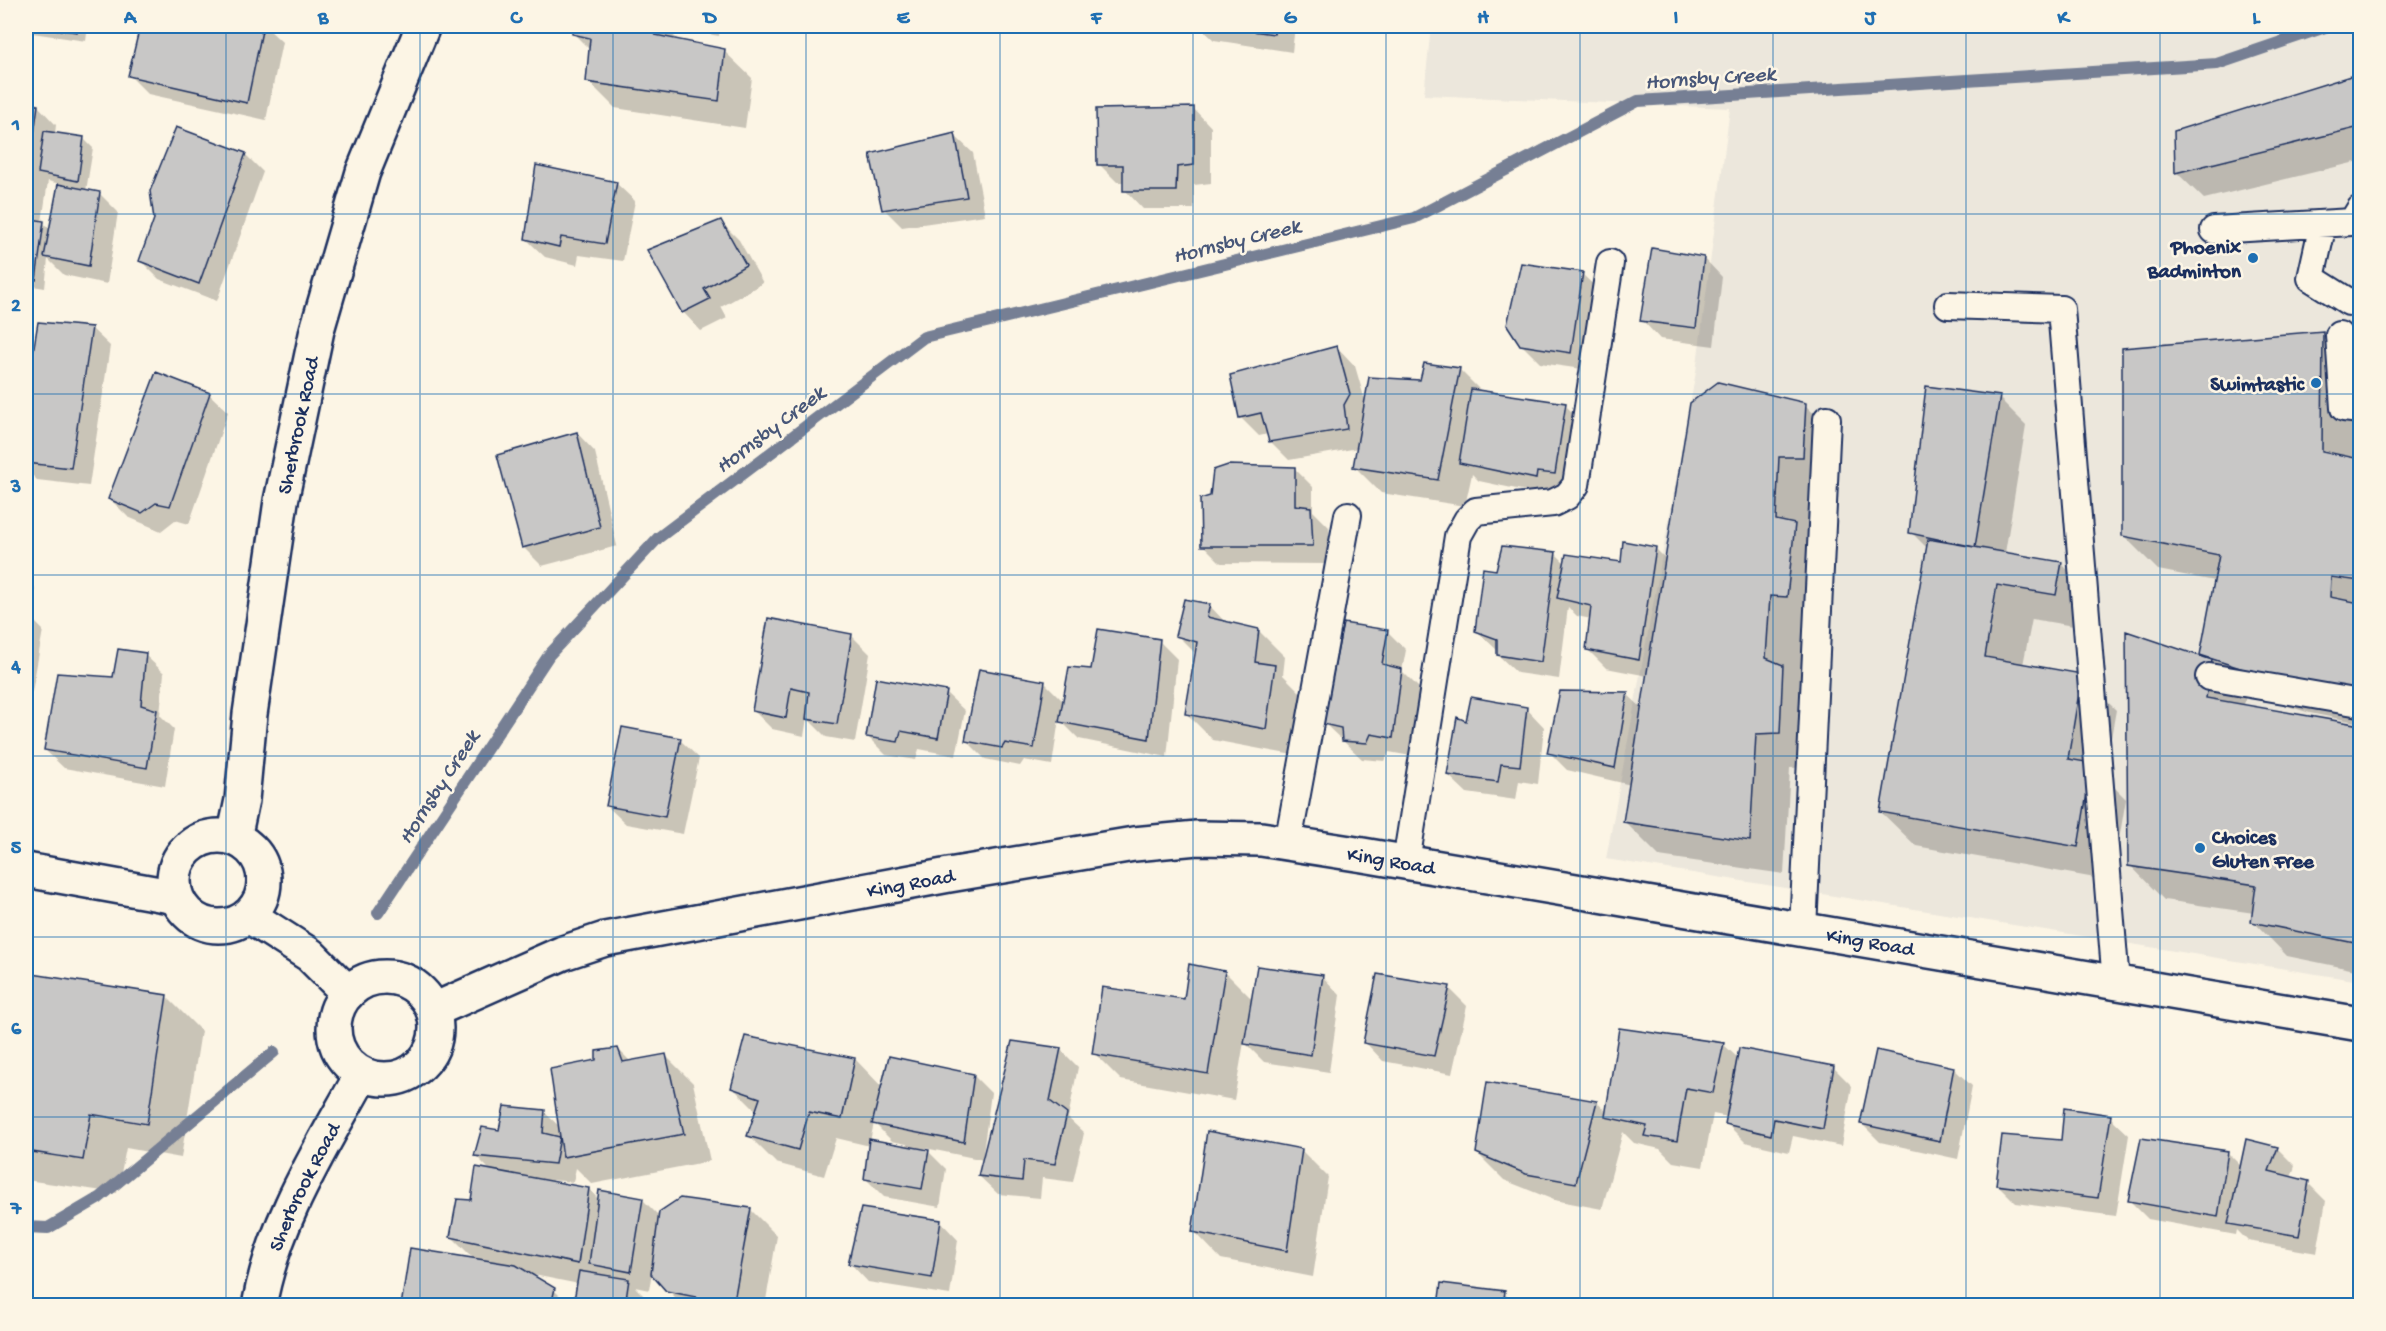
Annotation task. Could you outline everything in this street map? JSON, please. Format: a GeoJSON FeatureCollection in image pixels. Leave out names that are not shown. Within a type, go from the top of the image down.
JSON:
{"type":"FeatureCollection","features":[{"type":"Feature","properties":{"kind":"street","name":"Sherbrook Road"},"geometry":{"type":"LineString","coordinates":[[234,838],[242,800],[250,714],[281,501],[317,330],[363,172],[423,26]]}},
{"type":"Feature","properties":{"kind":"street"},"geometry":{"type":"LineString","coordinates":[[205,838],[234,838],[248,846],[258,858],[264,873],[264,888],[259,903],[249,916],[222,926],[207,925],[194,920],[183,910],[176,897],[173,883],[176,868],[192,845],[205,838]]}},
{"type":"Feature","properties":{"kind":"street","name":"King Road"},"geometry":{"type":"LineString","coordinates":[[434,1010],[563,953],[605,939],[667,926],[1134,844],[1197,838],[1261,839],[1288,843],[2361,1024]]}},
{"type":"Feature","properties":{"kind":"street"},"geometry":{"type":"LineString","coordinates":[[26,870],[176,897]]}},
{"type":"Feature","properties":{"kind":"street"},"geometry":{"type":"LineString","coordinates":[[249,916],[310,955],[348,993]]}},
{"type":"Feature","properties":{"kind":"street"},"geometry":{"type":"LineString","coordinates":[[379,977],[396,978],[412,984],[425,995],[434,1010],[437,1028],[435,1045],[426,1060],[413,1072],[387,1079],[362,1074],[349,1065],[340,1053],[334,1038],[334,1022],[338,1007],[348,993],[362,982],[379,977]]}},
{"type":"Feature","properties":{"kind":"street","name":"Sherbrook Road"},"geometry":{"type":"LineString","coordinates":[[259,1305],[265,1271],[293,1200],[362,1074]]}},
{"type":"Feature","properties":{"kind":"lane"},"geometry":{"type":"LineString","coordinates":[[2214,230],[2352,222],[2361,209]]}},
{"type":"Feature","properties":{"kind":"lane"},"geometry":{"type":"LineString","coordinates":[[2324,224],[2311,278],[2349,302],[2361,302]]}},
{"type":"Feature","properties":{"kind":"lane"},"geometry":{"type":"LineString","coordinates":[[1406,862],[1458,536],[1467,520],[1476,511],[1553,503],[1567,496],[1576,485],[1610,262]]}},
{"type":"Feature","properties":{"kind":"lane"},"geometry":{"type":"LineString","coordinates":[[1948,305],[2061,309],[2116,983]]}},
{"type":"Feature","properties":{"kind":"lane"},"geometry":{"type":"LineString","coordinates":[[2339,335],[2344,408],[2361,410]]}},
{"type":"Feature","properties":{"kind":"lane"},"geometry":{"type":"LineString","coordinates":[[1803,929],[1827,419]]}},
{"type":"Feature","properties":{"kind":"lane"},"geometry":{"type":"LineString","coordinates":[[1288,843],[1348,515]]}},
{"type":"Feature","properties":{"kind":"lane"},"geometry":{"type":"LineString","coordinates":[[2209,676],[2361,703]]}},
{"type":"Feature","properties":{"kind":"shaded area"},"geometry":{"type":"Polygon","coordinates":[[[1431,26],[2360,26],[2360,981],[1606,859],[1696,372],[1730,108],[1424,95],[1431,26]]]}},
{"type":"Feature","properties":{"kind":"building"},"geometry":{"type":"Polygon","coordinates":[[[29,26],[78,26],[77,32],[29,26]]]}},
{"type":"Feature","properties":{"kind":"building"},"geometry":{"type":"Polygon","coordinates":[[[140,26],[263,26],[247,103],[128,76],[140,26]]]}},
{"type":"Feature","properties":{"kind":"building"},"geometry":{"type":"Polygon","coordinates":[[[572,26],[657,26],[655,35],[725,49],[719,101],[586,82],[590,38],[572,34],[572,26]]]}},
{"type":"Feature","properties":{"kind":"building"},"geometry":{"type":"Polygon","coordinates":[[[1214,26],[1275,26],[1274,34],[1214,26]]]}},
{"type":"Feature","properties":{"kind":"building"},"geometry":{"type":"Polygon","coordinates":[[[2357,74],[2360,89],[2360,127],[2175,173],[2174,131],[2357,74]]]}},
{"type":"Feature","properties":{"kind":"building"},"geometry":{"type":"Polygon","coordinates":[[[26,102],[38,105],[26,192],[26,102]]]}},
{"type":"Feature","properties":{"kind":"building"},"geometry":{"type":"Polygon","coordinates":[[[1194,107],[1194,165],[1177,167],[1176,191],[1123,191],[1123,165],[1097,165],[1096,109],[1194,107]]]}},
{"type":"Feature","properties":{"kind":"building"},"geometry":{"type":"Polygon","coordinates":[[[176,127],[246,153],[199,284],[139,261],[154,219],[150,191],[176,127]]]}},
{"type":"Feature","properties":{"kind":"building"},"geometry":{"type":"Polygon","coordinates":[[[44,131],[84,137],[78,181],[38,173],[44,131]]]}},
{"type":"Feature","properties":{"kind":"building"},"geometry":{"type":"Polygon","coordinates":[[[955,133],[967,197],[882,210],[870,154],[955,133]]]}},
{"type":"Feature","properties":{"kind":"building"},"geometry":{"type":"Polygon","coordinates":[[[536,165],[617,182],[605,244],[561,237],[559,247],[525,239],[536,165]]]}},
{"type":"Feature","properties":{"kind":"building"},"geometry":{"type":"Polygon","coordinates":[[[58,184],[100,192],[89,266],[44,257],[58,184]]]}},
{"type":"Feature","properties":{"kind":"building"},"geometry":{"type":"Polygon","coordinates":[[[26,218],[44,221],[36,280],[26,278],[26,218]]]}},
{"type":"Feature","properties":{"kind":"building"},"geometry":{"type":"Polygon","coordinates":[[[721,220],[746,265],[704,289],[710,299],[682,313],[647,250],[721,220]]]}},
{"type":"Feature","properties":{"kind":"building"},"geometry":{"type":"Polygon","coordinates":[[[1652,248],[1704,257],[1696,328],[1640,321],[1652,248]]]}},
{"type":"Feature","properties":{"kind":"building"},"geometry":{"type":"Polygon","coordinates":[[[1521,263],[1583,272],[1571,353],[1520,345],[1507,325],[1521,263]]]}},
{"type":"Feature","properties":{"kind":"building"},"geometry":{"type":"Polygon","coordinates":[[[38,322],[92,327],[71,468],[26,463],[26,352],[33,353],[38,322]]]}},
{"type":"Feature","properties":{"kind":"building"},"geometry":{"type":"Polygon","coordinates":[[[2323,331],[2322,451],[2360,459],[2360,581],[2331,577],[2330,597],[2360,603],[2360,695],[2274,679],[2200,655],[2219,555],[2122,536],[2122,348],[2323,331]]]}},
{"type":"Feature","properties":{"kind":"building"},"geometry":{"type":"Polygon","coordinates":[[[1337,346],[1350,394],[1344,405],[1347,429],[1269,442],[1261,413],[1239,418],[1230,375],[1337,346]]]}},
{"type":"Feature","properties":{"kind":"building"},"geometry":{"type":"Polygon","coordinates":[[[1424,363],[1460,368],[1438,480],[1353,467],[1369,377],[1420,380],[1424,363]]]}},
{"type":"Feature","properties":{"kind":"building"},"geometry":{"type":"Polygon","coordinates":[[[156,372],[210,393],[170,506],[156,503],[142,513],[108,499],[156,372]]]}},
{"type":"Feature","properties":{"kind":"building"},"geometry":{"type":"Polygon","coordinates":[[[1718,382],[1806,403],[1803,457],[1779,457],[1776,520],[1795,524],[1787,597],[1770,596],[1766,658],[1783,665],[1780,733],[1756,734],[1750,841],[1623,822],[1690,403],[1718,382]]]}},
{"type":"Feature","properties":{"kind":"building"},"geometry":{"type":"Polygon","coordinates":[[[1926,386],[2000,396],[1975,547],[1909,533],[1926,386]]]}},
{"type":"Feature","properties":{"kind":"building"},"geometry":{"type":"Polygon","coordinates":[[[1471,389],[1566,403],[1555,474],[1537,472],[1536,479],[1459,463],[1471,389]]]}},
{"type":"Feature","properties":{"kind":"building"},"geometry":{"type":"Polygon","coordinates":[[[577,432],[600,527],[522,548],[497,455],[577,432]]]}},
{"type":"Feature","properties":{"kind":"building"},"geometry":{"type":"Polygon","coordinates":[[[1228,465],[1295,467],[1295,505],[1311,507],[1313,546],[1201,546],[1200,499],[1210,496],[1213,470],[1228,465]]]}},
{"type":"Feature","properties":{"kind":"building"},"geometry":{"type":"Polygon","coordinates":[[[1928,539],[2062,562],[2056,595],[1997,585],[1985,657],[2082,674],[2068,759],[2092,763],[2078,847],[1880,812],[1928,539]]]}},
{"type":"Feature","properties":{"kind":"building"},"geometry":{"type":"Polygon","coordinates":[[[1623,541],[1656,547],[1639,660],[1586,650],[1591,606],[1557,598],[1566,554],[1621,562],[1623,541]]]}},
{"type":"Feature","properties":{"kind":"building"},"geometry":{"type":"Polygon","coordinates":[[[1502,546],[1556,552],[1541,662],[1497,655],[1497,639],[1475,631],[1483,568],[1496,570],[1502,546]]]}},
{"type":"Feature","properties":{"kind":"building"},"geometry":{"type":"Polygon","coordinates":[[[1184,599],[1210,604],[1207,617],[1259,629],[1255,662],[1275,665],[1266,729],[1185,714],[1197,642],[1175,636],[1184,599]]]}},
{"type":"Feature","properties":{"kind":"building"},"geometry":{"type":"Polygon","coordinates":[[[768,618],[852,634],[837,724],[806,719],[809,692],[791,688],[786,718],[752,711],[768,618]]]}},
{"type":"Feature","properties":{"kind":"building"},"geometry":{"type":"Polygon","coordinates":[[[1343,623],[1388,630],[1382,664],[1402,669],[1393,738],[1371,734],[1367,743],[1342,741],[1341,728],[1323,724],[1343,623]]]}},
{"type":"Feature","properties":{"kind":"building"},"geometry":{"type":"Polygon","coordinates":[[[1098,629],[1160,639],[1149,739],[1059,722],[1069,667],[1091,669],[1098,629]]]}},
{"type":"Feature","properties":{"kind":"building"},"geometry":{"type":"Polygon","coordinates":[[[2126,631],[2212,660],[2206,698],[2360,725],[2360,944],[2251,922],[2256,885],[2128,866],[2126,631]]]}},
{"type":"Feature","properties":{"kind":"building"},"geometry":{"type":"Polygon","coordinates":[[[118,649],[146,653],[141,705],[157,710],[147,768],[44,750],[57,673],[113,677],[118,649]]]}},
{"type":"Feature","properties":{"kind":"building"},"geometry":{"type":"Polygon","coordinates":[[[979,669],[1045,681],[1034,748],[1005,743],[1002,748],[965,741],[979,669]]]}},
{"type":"Feature","properties":{"kind":"building"},"geometry":{"type":"Polygon","coordinates":[[[876,678],[947,691],[938,738],[901,731],[898,742],[866,737],[876,678]]]}},
{"type":"Feature","properties":{"kind":"building"},"geometry":{"type":"Polygon","coordinates":[[[1560,691],[1628,692],[1615,768],[1547,753],[1560,691]]]}},
{"type":"Feature","properties":{"kind":"building"},"geometry":{"type":"Polygon","coordinates":[[[1471,697],[1527,707],[1520,766],[1501,764],[1498,782],[1447,775],[1457,717],[1466,721],[1471,697]]]}},
{"type":"Feature","properties":{"kind":"building"},"geometry":{"type":"Polygon","coordinates":[[[622,727],[681,738],[665,817],[606,806],[622,727]]]}},
{"type":"Feature","properties":{"kind":"building"},"geometry":{"type":"Polygon","coordinates":[[[1189,964],[1225,971],[1208,1074],[1092,1054],[1102,987],[1184,999],[1189,964]]]}},
{"type":"Feature","properties":{"kind":"building"},"geometry":{"type":"Polygon","coordinates":[[[1257,966],[1323,975],[1311,1055],[1244,1044],[1257,966]]]}},
{"type":"Feature","properties":{"kind":"building"},"geometry":{"type":"Polygon","coordinates":[[[26,973],[167,995],[147,1124],[91,1114],[83,1160],[26,1151],[26,973]]]}},
{"type":"Feature","properties":{"kind":"building"},"geometry":{"type":"Polygon","coordinates":[[[1377,974],[1450,986],[1434,1056],[1363,1043],[1377,974]]]}},
{"type":"Feature","properties":{"kind":"building"},"geometry":{"type":"Polygon","coordinates":[[[1619,1028],[1724,1043],[1713,1093],[1686,1088],[1677,1141],[1644,1136],[1647,1126],[1605,1117],[1619,1028]]]}},
{"type":"Feature","properties":{"kind":"building"},"geometry":{"type":"Polygon","coordinates":[[[745,1036],[855,1058],[842,1119],[809,1112],[798,1150],[747,1136],[760,1098],[731,1088],[745,1036]]]}},
{"type":"Feature","properties":{"kind":"building"},"geometry":{"type":"Polygon","coordinates":[[[1012,1041],[1061,1048],[1050,1101],[1067,1114],[1055,1164],[1024,1160],[1022,1181],[978,1176],[1012,1041]]]}},
{"type":"Feature","properties":{"kind":"building"},"geometry":{"type":"Polygon","coordinates":[[[618,1048],[623,1062],[666,1054],[684,1134],[563,1157],[550,1069],[596,1060],[596,1051],[618,1048]]]}},
{"type":"Feature","properties":{"kind":"building"},"geometry":{"type":"Polygon","coordinates":[[[1739,1048],[1834,1066],[1823,1129],[1774,1119],[1771,1135],[1725,1124],[1739,1048]]]}},
{"type":"Feature","properties":{"kind":"building"},"geometry":{"type":"Polygon","coordinates":[[[1876,1050],[1954,1067],[1940,1141],[1860,1124],[1876,1050]]]}},
{"type":"Feature","properties":{"kind":"building"},"geometry":{"type":"Polygon","coordinates":[[[889,1056],[974,1074],[964,1142],[872,1124],[889,1056]]]}},
{"type":"Feature","properties":{"kind":"building"},"geometry":{"type":"Polygon","coordinates":[[[1487,1082],[1597,1101],[1576,1183],[1526,1174],[1476,1153],[1487,1082]]]}},
{"type":"Feature","properties":{"kind":"building"},"geometry":{"type":"Polygon","coordinates":[[[504,1106],[545,1110],[543,1133],[560,1137],[555,1164],[474,1156],[482,1127],[499,1130],[504,1106]]]}},
{"type":"Feature","properties":{"kind":"building"},"geometry":{"type":"Polygon","coordinates":[[[2064,1108],[2111,1115],[2098,1198],[1996,1185],[2002,1135],[2061,1140],[2064,1108]]]}},
{"type":"Feature","properties":{"kind":"building"},"geometry":{"type":"Polygon","coordinates":[[[1207,1131],[1302,1149],[1287,1251],[1192,1232],[1207,1131]]]}},
{"type":"Feature","properties":{"kind":"building"},"geometry":{"type":"Polygon","coordinates":[[[2141,1138],[2228,1151],[2218,1217],[2128,1201],[2141,1138]]]}},
{"type":"Feature","properties":{"kind":"building"},"geometry":{"type":"Polygon","coordinates":[[[869,1139],[929,1150],[922,1189],[864,1179],[869,1139]]]}},
{"type":"Feature","properties":{"kind":"building"},"geometry":{"type":"Polygon","coordinates":[[[2246,1139],[2278,1147],[2269,1171],[2309,1181],[2299,1236],[2228,1224],[2246,1139]]]}},
{"type":"Feature","properties":{"kind":"building"},"geometry":{"type":"Polygon","coordinates":[[[476,1167],[589,1188],[578,1264],[450,1237],[457,1199],[471,1200],[476,1167]]]}},
{"type":"Feature","properties":{"kind":"building"},"geometry":{"type":"Polygon","coordinates":[[[599,1190],[643,1198],[631,1272],[589,1264],[599,1190]]]}},
{"type":"Feature","properties":{"kind":"building"},"geometry":{"type":"Polygon","coordinates":[[[680,1198],[751,1208],[733,1306],[695,1306],[696,1297],[666,1291],[651,1274],[659,1212],[680,1198]]]}},
{"type":"Feature","properties":{"kind":"building"},"geometry":{"type":"Polygon","coordinates":[[[861,1208],[941,1220],[932,1278],[848,1264],[861,1208]]]}},
{"type":"Feature","properties":{"kind":"building"},"geometry":{"type":"Polygon","coordinates":[[[410,1248],[516,1265],[555,1288],[551,1306],[401,1306],[410,1248]]]}},
{"type":"Feature","properties":{"kind":"building"},"geometry":{"type":"Polygon","coordinates":[[[579,1271],[629,1279],[625,1306],[573,1306],[579,1271]]]}},
{"type":"Feature","properties":{"kind":"building"},"geometry":{"type":"Polygon","coordinates":[[[1441,1283],[1505,1291],[1503,1306],[1438,1306],[1441,1283]]]}},
{"type":"Feature","properties":{"kind":"waterway","name":"Hornsby Creek"},"geometry":{"type":"LineString","coordinates":[[378,913],[549,655],[658,538],[924,337],[1414,218],[1638,101],[2217,64],[2328,26]]}},
{"type":"Feature","properties":{"kind":"waterway"},"geometry":{"type":"LineString","coordinates":[[26,1227],[48,1228],[99,1198],[274,1052]]}},
{"type":"Feature","properties":{"kind":"place","name":"Phoenix Badminton"},"geometry":{"type":"Point","coordinates":[2253,258]}},
{"type":"Feature","properties":{"kind":"place","name":"Swimtastic"},"geometry":{"type":"Point","coordinates":[2316,383]}},
{"type":"Feature","properties":{"kind":"place","name":"Choices Gluten Free"},"geometry":{"type":"Point","coordinates":[2200,848]}}]}
